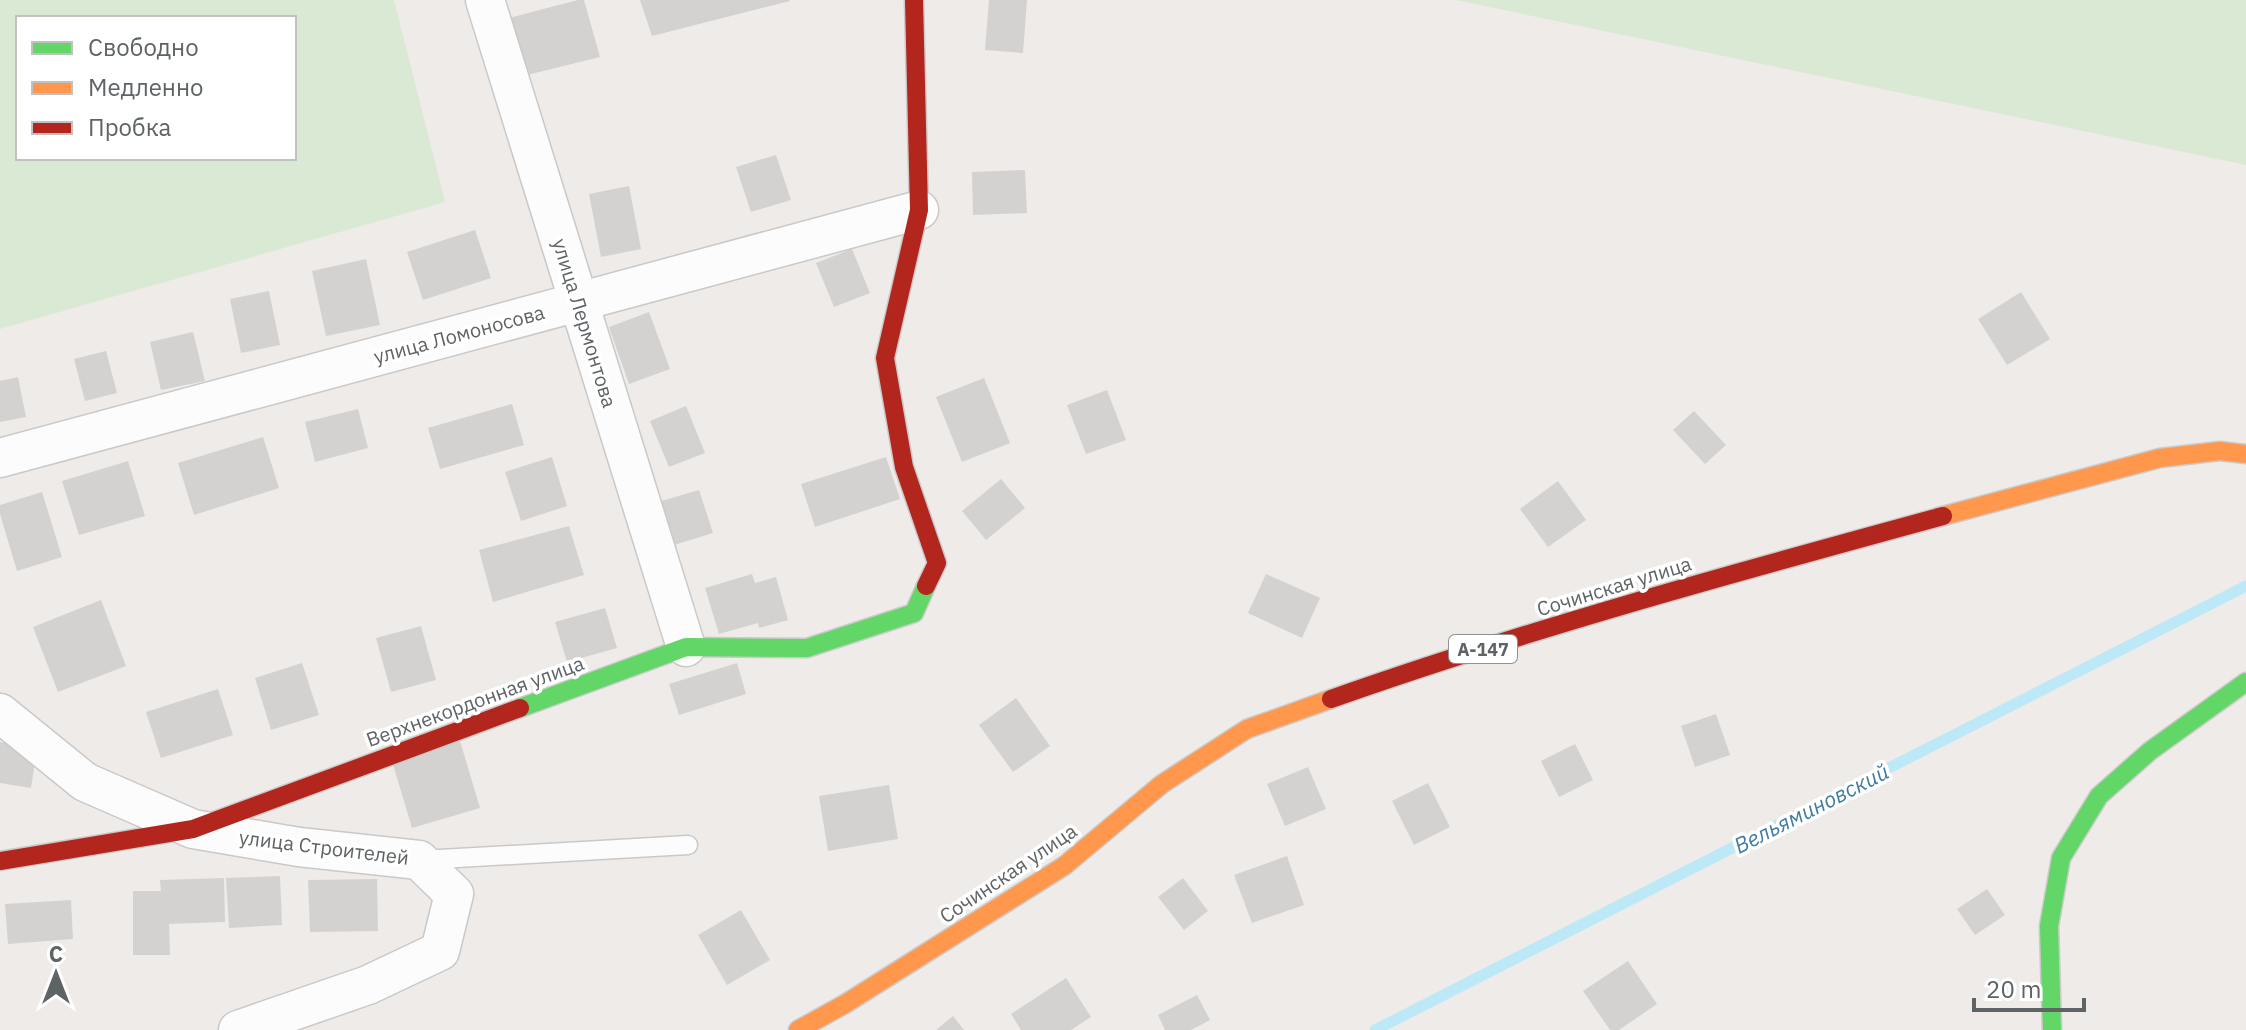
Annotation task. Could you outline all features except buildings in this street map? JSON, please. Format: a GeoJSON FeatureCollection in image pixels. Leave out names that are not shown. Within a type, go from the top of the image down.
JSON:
{"type":"FeatureCollection","features":[{"type":"Feature","properties":{"kind":"main road"},"geometry":{"type":"LineString","coordinates":[[914,0],[919,210]]}},
{"type":"Feature","properties":{"kind":"main road","name":"Верхнекордонная улица"},"geometry":{"type":"LineString","coordinates":[[0,861],[193,829],[686,647],[807,648],[914,613],[937,563],[904,467],[885,358],[919,210]]}},
{"type":"Feature","properties":{"kind":"main road","name":"Сочинская улица"},"geometry":{"type":"LineString","coordinates":[[798,1030],[845,1004],[1064,866],[1162,784],[1247,729],[1391,678],[1700,582],[2160,458],[2220,451],[2246,454]]}},
{"type":"Feature","properties":{"kind":"main road"},"geometry":{"type":"LineString","coordinates":[[2052,1030],[2049,926],[2061,858],[2099,796],[2150,751],[2246,682]]}},
{"type":"Feature","properties":{"kind":"street","name":"улица Лермонтова"},"geometry":{"type":"LineString","coordinates":[[485,0],[686,647]]}},
{"type":"Feature","properties":{"kind":"street","name":"улица Ломоносова"},"geometry":{"type":"LineString","coordinates":[[0,458],[919,210]]}},
{"type":"Feature","properties":{"kind":"street","name":"улица Строителей"},"geometry":{"type":"LineString","coordinates":[[0,713],[85,782],[193,829],[299,847],[419,860],[454,894],[440,951],[368,985],[238,1030]]}},
{"type":"Feature","properties":{"kind":"lane"},"geometry":{"type":"LineString","coordinates":[[419,860],[688,845]]}},
{"type":"Feature","properties":{"kind":"green space"},"geometry":{"type":"Polygon","coordinates":[[[0,0],[394,0],[445,202],[0,329],[0,0]]]}},
{"type":"Feature","properties":{"kind":"green space"},"geometry":{"type":"Polygon","coordinates":[[[1456,0],[2246,0],[2246,165],[1456,0]]]}},
{"type":"Feature","properties":{"kind":"waterway","name":"Вельяминовский"},"geometry":{"type":"LineString","coordinates":[[1375,1030],[2246,586]]}},
{"type":"Feature","properties":{"kind":"traffic: fast"},"geometry":{"type":"LineString","coordinates":[[520,708],[686,647],[807,648],[914,613],[926,586]]}},
{"type":"Feature","properties":{"kind":"traffic: fast"},"geometry":{"type":"LineString","coordinates":[[2052,1030],[2049,926],[2061,858],[2099,796],[2150,751],[2246,682]]}},
{"type":"Feature","properties":{"kind":"traffic: slow"},"geometry":{"type":"LineString","coordinates":[[1943,516],[2160,458],[2220,451],[2246,454]]}},
{"type":"Feature","properties":{"kind":"traffic: slow"},"geometry":{"type":"LineString","coordinates":[[798,1030],[845,1004],[1064,866],[1162,784],[1247,729],[1331,699]]}},
{"type":"Feature","properties":{"kind":"traffic: jam"},"geometry":{"type":"LineString","coordinates":[[914,0],[919,210],[885,358],[904,467],[937,563],[926,586]]}},
{"type":"Feature","properties":{"kind":"traffic: jam"},"geometry":{"type":"LineString","coordinates":[[1331,699],[1559,625],[1943,516]]}},
{"type":"Feature","properties":{"kind":"traffic: jam"},"geometry":{"type":"LineString","coordinates":[[0,861],[193,829],[520,708]]}}]}
